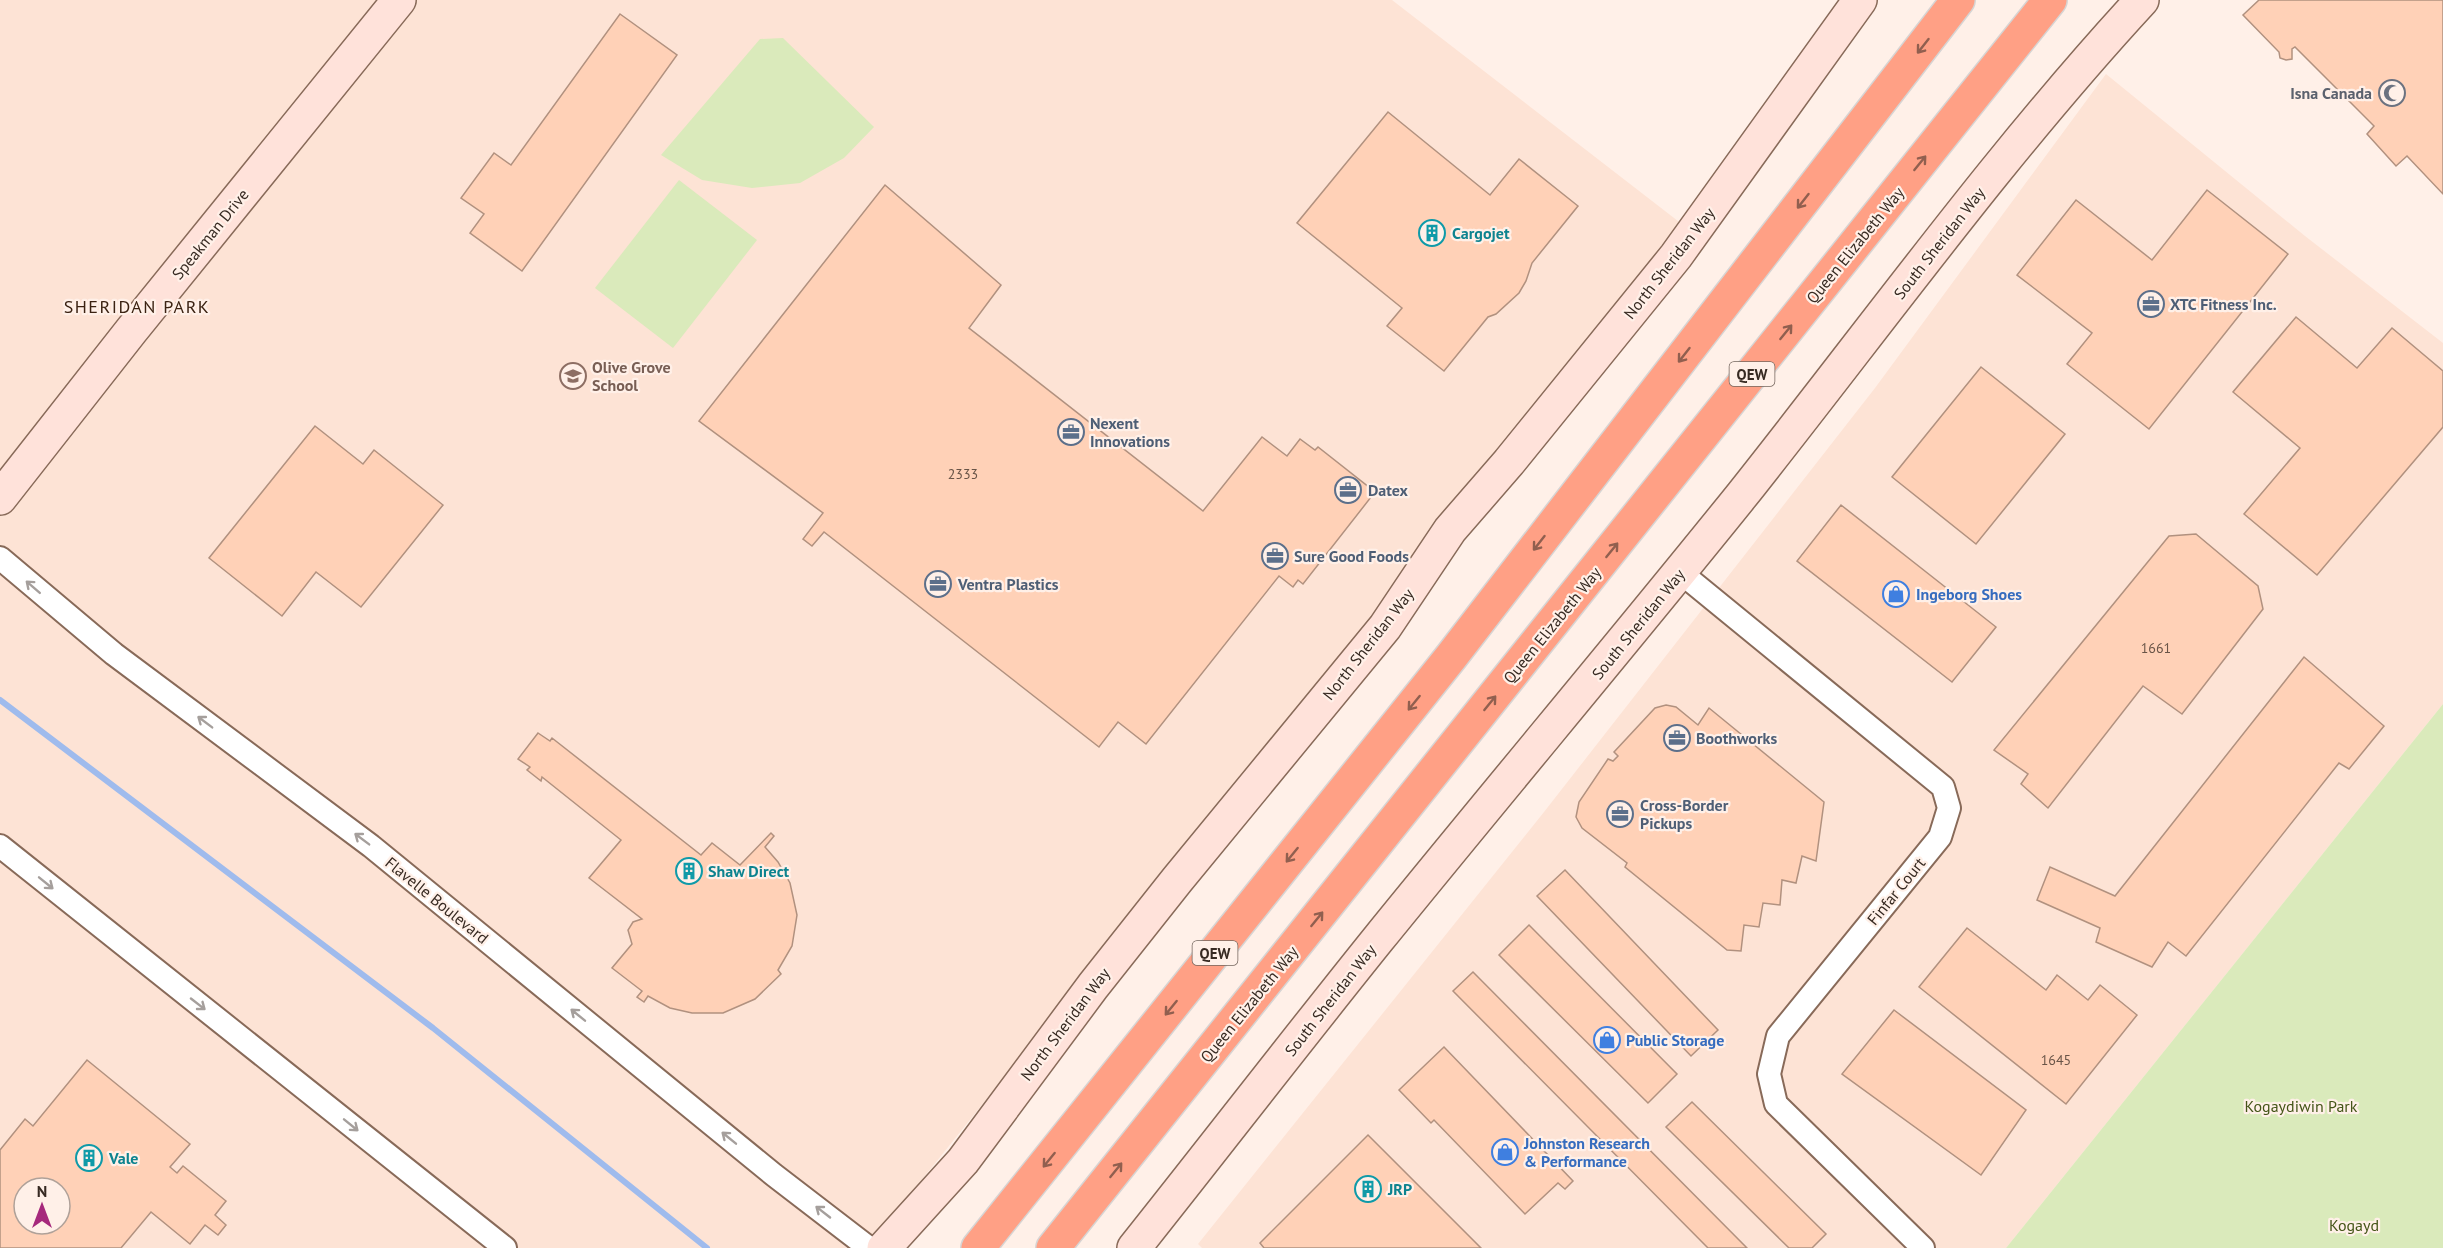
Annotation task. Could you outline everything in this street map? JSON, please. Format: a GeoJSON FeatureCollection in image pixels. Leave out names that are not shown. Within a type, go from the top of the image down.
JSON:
{"type":"FeatureCollection","features":[{"type":"Feature","properties":{"kind":"highway","name":"QEW"},"geometry":{"type":"LineString","coordinates":[[978,1248],[1451,657],[1958,0]]}},
{"type":"Feature","properties":{"kind":"highway","name":"Queen Elizabeth Way"},"geometry":{"type":"LineString","coordinates":[[1053,1248],[2050,0]]}},
{"type":"Feature","properties":{"kind":"street","name":"Speakman Drive"},"geometry":{"type":"LineString","coordinates":[[0,498],[131,331],[399,0]]}},
{"type":"Feature","properties":{"kind":"street","name":"North Sheridan Way"},"geometry":{"type":"LineString","coordinates":[[884,1248],[963,1161],[1107,968],[1385,627],[1450,530],[1509,462],[1676,256],[1860,0]]}},
{"type":"Feature","properties":{"kind":"street","name":"South Sheridan Way"},"geometry":{"type":"LineString","coordinates":[[1134,1248],[1378,939],[1680,573],[1915,272],[2079,68],[2142,0]]}},
{"type":"Feature","properties":{"kind":"street","name":"Flavelle Boulevard"},"geometry":{"type":"LineString","coordinates":[[0,558],[114,654],[371,846],[774,1175],[869,1248]]}},
{"type":"Feature","properties":{"kind":"street","name":"Finfar Court"},"geometry":{"type":"LineString","coordinates":[[1680,573],[1943,787],[1949,808],[1940,837],[1778,1036],[1769,1074],[1776,1104],[1923,1248]]}},
{"type":"Feature","properties":{"kind":"street"},"geometry":{"type":"LineString","coordinates":[[0,846],[505,1248]]}},
{"type":"Feature","properties":{"kind":"shaded area"},"geometry":{"type":"Polygon","coordinates":[[[0,0],[1392,0],[1687,228],[920,1182],[872,1248],[0,1248],[0,0]]]}},
{"type":"Feature","properties":{"kind":"shaded area"},"geometry":{"type":"Polygon","coordinates":[[[2106,74],[2305,236],[2443,343],[2443,704],[2006,1248],[1202,1248],[1198,1244],[1544,812],[1875,388],[2106,74]]]}},
{"type":"Feature","properties":{"kind":"green space"},"geometry":{"type":"Polygon","coordinates":[[[783,38],[874,127],[844,158],[800,183],[752,188],[702,180],[661,155],[760,39],[783,38]]]}},
{"type":"Feature","properties":{"kind":"green space"},"geometry":{"type":"Polygon","coordinates":[[[679,180],[757,240],[673,348],[595,288],[679,180]]]}},
{"type":"Feature","properties":{"kind":"green space","name":"Kogaydiwin Park"},"geometry":{"type":"Polygon","coordinates":[[[2443,704],[2443,1248],[2006,1248],[2443,704]]]}},
{"type":"Feature","properties":{"kind":"building","name":"Isna Canada"},"geometry":{"type":"Polygon","coordinates":[[[2259,0],[2443,0],[2443,194],[2407,156],[2396,166],[2367,134],[2374,126],[2295,47],[2292,49],[2292,59],[2280,58],[2279,52],[2243,15],[2259,0]]]}},
{"type":"Feature","properties":{"kind":"building"},"geometry":{"type":"Polygon","coordinates":[[[620,14],[677,55],[522,271],[470,233],[484,214],[461,198],[494,153],[511,165],[620,14]]]}},
{"type":"Feature","properties":{"kind":"building","name":"Cargojet"},"geometry":{"type":"Polygon","coordinates":[[[1388,112],[1490,195],[1519,159],[1578,206],[1532,263],[1519,293],[1496,314],[1488,317],[1444,371],[1387,326],[1402,308],[1297,223],[1388,112]]]}},
{"type":"Feature","properties":{"kind":"building"},"geometry":{"type":"Polygon","coordinates":[[[885,185],[1001,285],[969,328],[1203,511],[1262,437],[1287,456],[1300,439],[1315,450],[1318,447],[1375,492],[1303,584],[1298,580],[1293,587],[1279,576],[1146,744],[1118,722],[1099,747],[824,532],[812,546],[803,539],[823,513],[699,421],[885,185]]]}},
{"type":"Feature","properties":{"kind":"building","name":"XTC Fitness Inc."},"geometry":{"type":"Polygon","coordinates":[[[2207,190],[2288,254],[2149,429],[2067,364],[2092,333],[2017,275],[2076,200],[2152,260],[2207,190]]]}},
{"type":"Feature","properties":{"kind":"building"},"geometry":{"type":"Polygon","coordinates":[[[2296,317],[2357,368],[2392,328],[2443,371],[2443,427],[2317,575],[2244,514],[2300,448],[2233,392],[2296,317]]]}},
{"type":"Feature","properties":{"kind":"building"},"geometry":{"type":"Polygon","coordinates":[[[1981,367],[2065,434],[1976,544],[1892,477],[1981,367]]]}},
{"type":"Feature","properties":{"kind":"building"},"geometry":{"type":"Polygon","coordinates":[[[315,426],[363,464],[374,450],[443,505],[361,607],[316,572],[282,616],[209,558],[315,426]]]}},
{"type":"Feature","properties":{"kind":"building","name":"Ingeborg Shoes"},"geometry":{"type":"Polygon","coordinates":[[[1841,505],[1996,627],[1952,682],[1797,561],[1841,505]]]}},
{"type":"Feature","properties":{"kind":"building"},"geometry":{"type":"Polygon","coordinates":[[[2196,534],[2258,586],[2263,609],[2182,714],[2143,686],[2048,808],[2021,784],[2028,774],[1994,750],[2169,536],[2196,534]]]}},
{"type":"Feature","properties":{"kind":"building"},"geometry":{"type":"Polygon","coordinates":[[[2304,657],[2384,726],[2349,769],[2339,763],[2186,956],[2168,942],[2152,967],[2096,942],[2100,928],[2037,900],[2050,867],[2115,896],[2304,657]]]}},
{"type":"Feature","properties":{"kind":"building"},"geometry":{"type":"Polygon","coordinates":[[[1666,705],[1676,707],[1698,725],[1709,708],[1824,802],[1816,861],[1802,856],[1796,883],[1782,880],[1780,905],[1763,903],[1759,927],[1744,925],[1741,951],[1727,950],[1625,867],[1627,863],[1582,828],[1576,817],[1579,802],[1608,759],[1613,761],[1618,756],[1614,752],[1655,708],[1666,705]]]}},
{"type":"Feature","properties":{"kind":"building","name":"Shaw Direct"},"geometry":{"type":"Polygon","coordinates":[[[538,733],[550,741],[552,738],[701,855],[712,843],[740,865],[771,833],[774,836],[765,847],[778,862],[790,883],[797,915],[792,946],[778,970],[781,974],[755,999],[723,1013],[692,1013],[670,1008],[648,996],[644,1002],[637,997],[642,991],[612,968],[632,944],[628,930],[633,922],[642,919],[589,878],[621,840],[542,777],[541,781],[527,770],[530,767],[518,759],[538,733]]]}},
{"type":"Feature","properties":{"kind":"building"},"geometry":{"type":"Polygon","coordinates":[[[1565,870],[1718,1030],[1691,1056],[1537,896],[1565,870]]]}},
{"type":"Feature","properties":{"kind":"building"},"geometry":{"type":"Polygon","coordinates":[[[1529,925],[1677,1074],[1648,1103],[1499,955],[1529,925]]]}},
{"type":"Feature","properties":{"kind":"building"},"geometry":{"type":"Polygon","coordinates":[[[1967,928],[2046,990],[2057,975],[2088,1000],[2100,985],[2137,1015],[2066,1104],[1919,987],[1967,928]]]}},
{"type":"Feature","properties":{"kind":"building"},"geometry":{"type":"Polygon","coordinates":[[[1473,972],[1747,1248],[1708,1248],[1453,991],[1473,972]]]}},
{"type":"Feature","properties":{"kind":"building"},"geometry":{"type":"Polygon","coordinates":[[[1894,1010],[2026,1110],[1981,1175],[1842,1074],[1894,1010]]]}},
{"type":"Feature","properties":{"kind":"building","name":"Johnston Research & Performance"},"geometry":{"type":"Polygon","coordinates":[[[1444,1047],[1573,1181],[1565,1189],[1558,1183],[1525,1214],[1434,1120],[1431,1123],[1399,1090],[1444,1047]]]}},
{"type":"Feature","properties":{"kind":"building","name":"Vale"},"geometry":{"type":"Polygon","coordinates":[[[87,1060],[190,1144],[170,1167],[177,1173],[183,1166],[226,1201],[215,1215],[226,1225],[218,1235],[205,1225],[190,1244],[151,1212],[121,1248],[0,1248],[0,1150],[25,1119],[33,1126],[87,1060]]]}},
{"type":"Feature","properties":{"kind":"building"},"geometry":{"type":"Polygon","coordinates":[[[1692,1102],[1826,1234],[1812,1248],[1789,1248],[1666,1127],[1692,1102]]]}},
{"type":"Feature","properties":{"kind":"building","name":"JRP"},"geometry":{"type":"Polygon","coordinates":[[[1368,1135],[1481,1248],[1264,1248],[1260,1243],[1368,1135]]]}},
{"type":"Feature","properties":{"kind":"waterway"},"geometry":{"type":"LineString","coordinates":[[0,700],[433,1028],[707,1248]]}},
{"type":"Feature","properties":{"kind":"place","name":"Isna Canada"},"geometry":{"type":"Point","coordinates":[2392,93]}},
{"type":"Feature","properties":{"kind":"place","name":"Cargojet"},"geometry":{"type":"Point","coordinates":[1432,233]}},
{"type":"Feature","properties":{"kind":"place","name":"XTC Fitness Inc."},"geometry":{"type":"Point","coordinates":[2151,304]}},
{"type":"Feature","properties":{"kind":"place","name":"Olive Grove School"},"geometry":{"type":"Point","coordinates":[573,376]}},
{"type":"Feature","properties":{"kind":"place","name":"Nexent Innovations"},"geometry":{"type":"Point","coordinates":[1071,432]}},
{"type":"Feature","properties":{"kind":"place","name":"Datex"},"geometry":{"type":"Point","coordinates":[1348,490]}},
{"type":"Feature","properties":{"kind":"place","name":"Sure Good Foods"},"geometry":{"type":"Point","coordinates":[1275,556]}},
{"type":"Feature","properties":{"kind":"place","name":"Ventra Plastics"},"geometry":{"type":"Point","coordinates":[938,584]}},
{"type":"Feature","properties":{"kind":"place","name":"Ingeborg Shoes"},"geometry":{"type":"Point","coordinates":[1896,594]}},
{"type":"Feature","properties":{"kind":"place","name":"Boothworks"},"geometry":{"type":"Point","coordinates":[1677,738]}},
{"type":"Feature","properties":{"kind":"place","name":"Cross-Border Pickups"},"geometry":{"type":"Point","coordinates":[1620,814]}},
{"type":"Feature","properties":{"kind":"place","name":"Shaw Direct"},"geometry":{"type":"Point","coordinates":[689,871]}},
{"type":"Feature","properties":{"kind":"place","name":"Public Storage"},"geometry":{"type":"Point","coordinates":[1607,1040]}},
{"type":"Feature","properties":{"kind":"place","name":"Johnston Research & Performance"},"geometry":{"type":"Point","coordinates":[1505,1152]}},
{"type":"Feature","properties":{"kind":"place","name":"Vale"},"geometry":{"type":"Point","coordinates":[89,1158]}},
{"type":"Feature","properties":{"kind":"place","name":"JRP"},"geometry":{"type":"Point","coordinates":[1368,1189]}},
{"type":"Feature","properties":{"kind":"district","name":"SHERIDAN PARK"},"geometry":{"type":"Point","coordinates":[137,306]}},
{"type":"Feature","properties":{"kind":"park label","name":"Kogayd"},"geometry":{"type":"Point","coordinates":[2354,1225]}}]}
